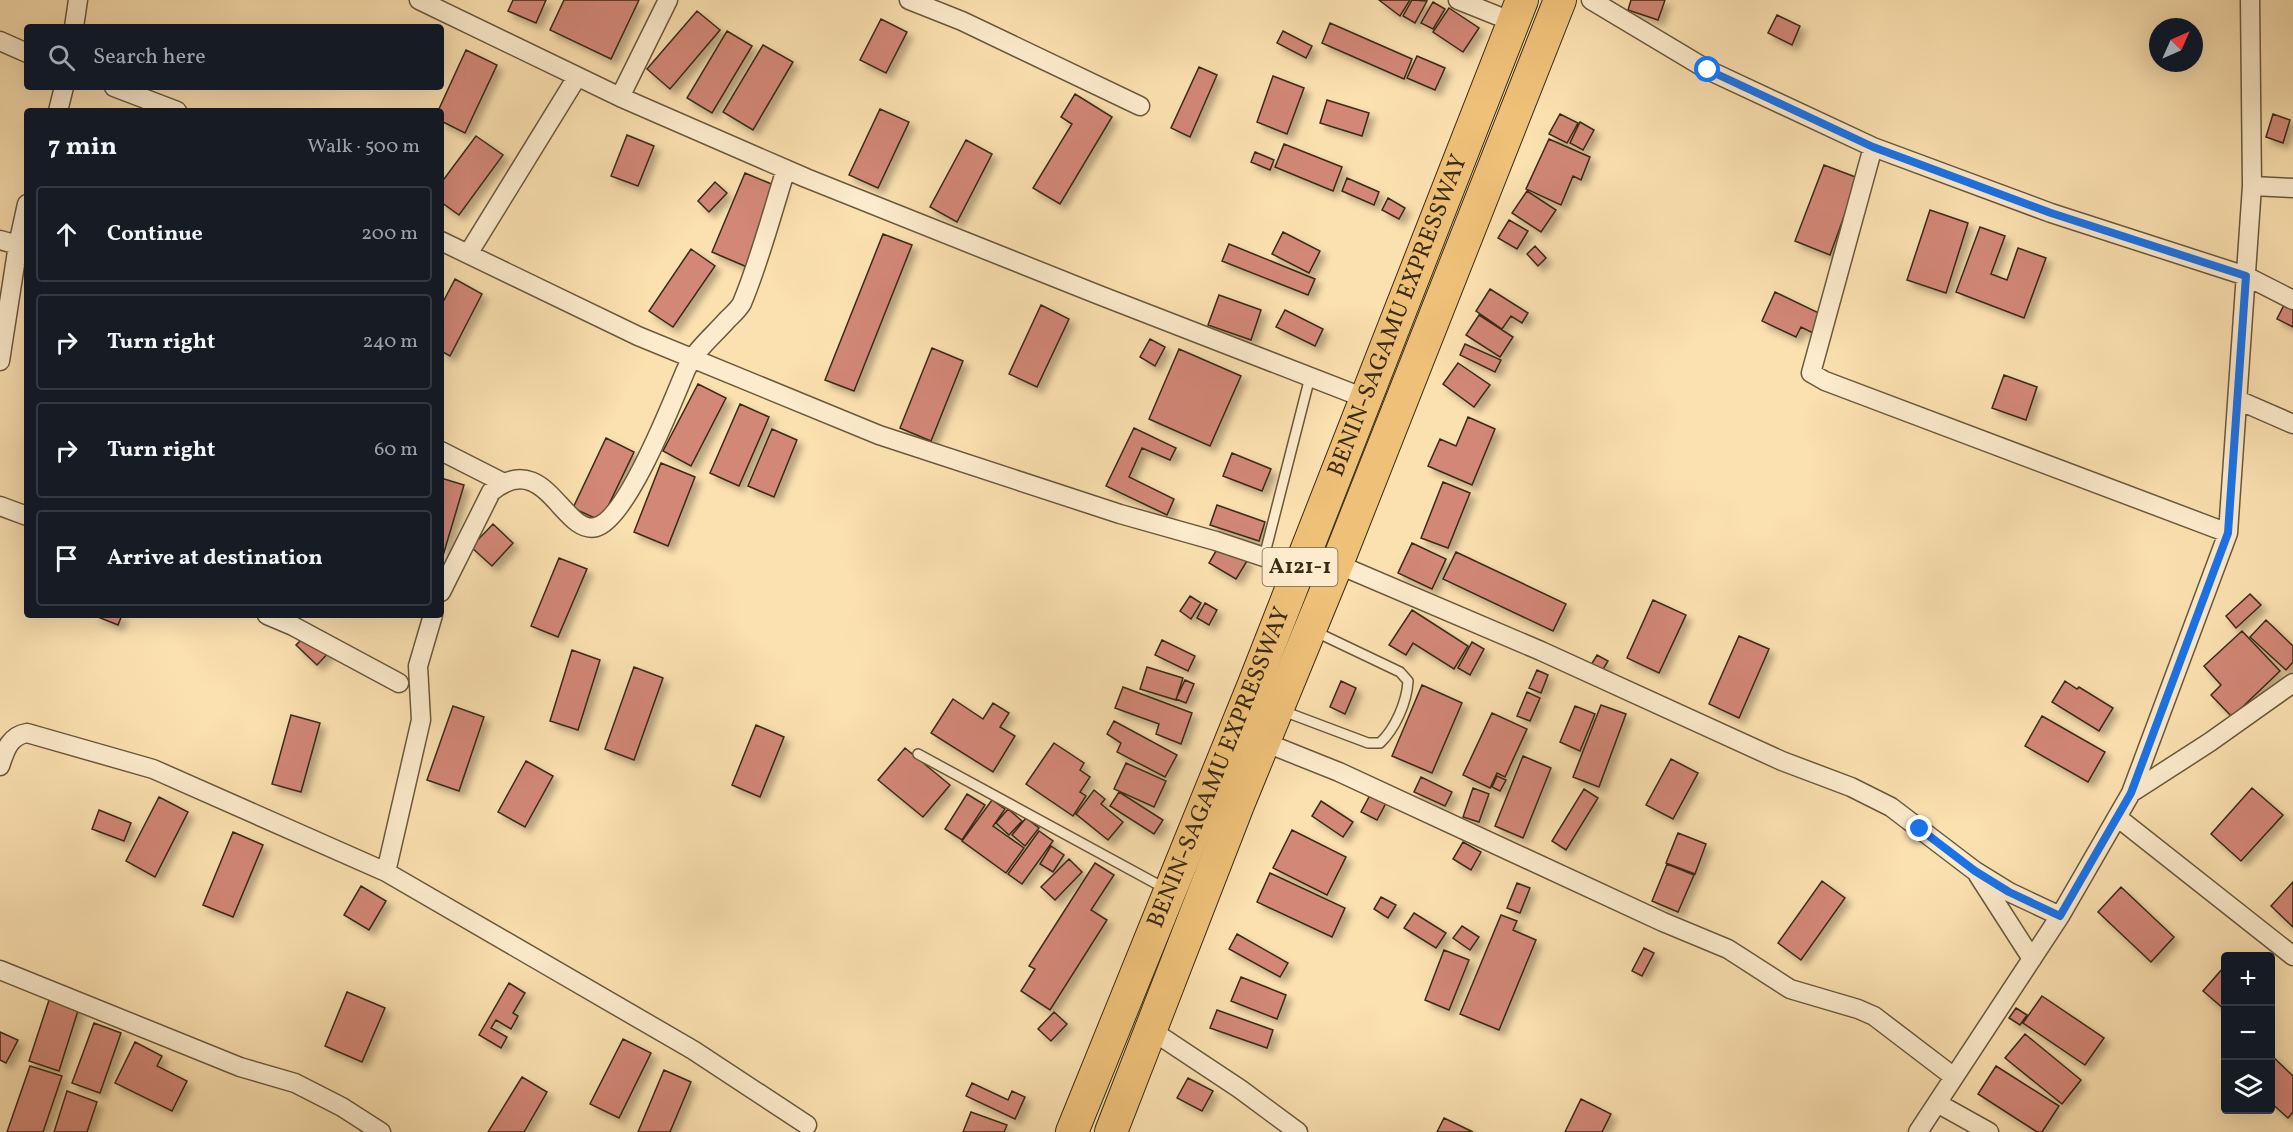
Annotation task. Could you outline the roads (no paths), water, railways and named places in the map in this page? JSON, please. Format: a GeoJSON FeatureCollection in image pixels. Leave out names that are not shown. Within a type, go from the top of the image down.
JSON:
{"type":"FeatureCollection","features":[{"type":"Feature","properties":{"kind":"highway","name":"A121-1"},"geometry":{"type":"LineString","coordinates":[[1111,1132],[1560,0]]}},
{"type":"Feature","properties":{"kind":"highway","name":"BENIN-SAGAMU EXPRESSWAY"},"geometry":{"type":"LineString","coordinates":[[1072,1132],[1300,569],[1517,11]]}},
{"type":"Feature","properties":{"kind":"street"},"geometry":{"type":"LineString","coordinates":[[74,24],[78,0]]}},
{"type":"Feature","properties":{"kind":"street"},"geometry":{"type":"LineString","coordinates":[[419,0],[620,98],[786,169],[1098,295],[1367,399]]}},
{"type":"Feature","properties":{"kind":"street"},"geometry":{"type":"LineString","coordinates":[[620,98],[668,0]]}},
{"type":"Feature","properties":{"kind":"street"},"geometry":{"type":"LineString","coordinates":[[909,0],[962,21],[1140,106]]}},
{"type":"Feature","properties":{"kind":"street"},"geometry":{"type":"LineString","coordinates":[[1458,0],[1517,11]]}},
{"type":"Feature","properties":{"kind":"street"},"geometry":{"type":"LineString","coordinates":[[1591,0],[1708,70],[1873,147],[2051,213],[2246,276],[2293,300]]}},
{"type":"Feature","properties":{"kind":"street"},"geometry":{"type":"LineString","coordinates":[[1918,1132],[2060,916],[2131,793],[2228,533],[2252,186],[2250,0]]}},
{"type":"Feature","properties":{"kind":"street"},"geometry":{"type":"LineString","coordinates":[[0,41],[24,52]]}},
{"type":"Feature","properties":{"kind":"street"},"geometry":{"type":"LineString","coordinates":[[468,254],[577,76]]}},
{"type":"Feature","properties":{"kind":"street"},"geometry":{"type":"LineString","coordinates":[[59,108],[63,90]]}},
{"type":"Feature","properties":{"kind":"street"},"geometry":{"type":"LineString","coordinates":[[122,90],[169,108]]}},
{"type":"Feature","properties":{"kind":"street"},"geometry":{"type":"LineString","coordinates":[[1873,147],[1811,373],[1824,381],[2228,533]]}},
{"type":"Feature","properties":{"kind":"street"},"geometry":{"type":"LineString","coordinates":[[444,586],[491,492],[502,483],[518,477],[532,482],[557,501],[577,522],[587,528],[598,527],[610,518],[623,502],[640,472],[691,358],[741,306],[786,169]]}},
{"type":"Feature","properties":{"kind":"street"},"geometry":{"type":"LineString","coordinates":[[2252,186],[2293,188]]}},
{"type":"Feature","properties":{"kind":"street"},"geometry":{"type":"LineString","coordinates":[[0,361],[24,218]]}},
{"type":"Feature","properties":{"kind":"street"},"geometry":{"type":"LineString","coordinates":[[0,240],[18,245]]}},
{"type":"Feature","properties":{"kind":"street"},"geometry":{"type":"LineString","coordinates":[[444,242],[638,336],[879,435],[1120,514],[1216,540],[1300,569]]}},
{"type":"Feature","properties":{"kind":"street"},"geometry":{"type":"LineString","coordinates":[[18,245],[20,261],[24,263]]}},
{"type":"Feature","properties":{"kind":"street"},"geometry":{"type":"LineString","coordinates":[[2238,400],[2293,424]]}},
{"type":"Feature","properties":{"kind":"street"},"geometry":{"type":"LineString","coordinates":[[444,453],[502,483]]}},
{"type":"Feature","properties":{"kind":"street"},"geometry":{"type":"LineString","coordinates":[[0,506],[24,515]]}},
{"type":"Feature","properties":{"kind":"street"},"geometry":{"type":"LineString","coordinates":[[1337,564],[1541,651],[1782,761],[1851,787],[1891,807],[1975,871],[2009,892],[2060,916]]}},
{"type":"Feature","properties":{"kind":"street"},"geometry":{"type":"LineString","coordinates":[[274,618],[399,683]]}},
{"type":"Feature","properties":{"kind":"street"},"geometry":{"type":"LineString","coordinates":[[386,872],[421,720],[417,666],[432,618]]}},
{"type":"Feature","properties":{"kind":"street"},"geometry":{"type":"LineString","coordinates":[[2131,793],[2210,742],[2293,683]]}},
{"type":"Feature","properties":{"kind":"street"},"geometry":{"type":"LineString","coordinates":[[2,754],[12,739],[27,733],[153,769],[386,872],[693,1050],[807,1125]]}},
{"type":"Feature","properties":{"kind":"street"},"geometry":{"type":"LineString","coordinates":[[1264,742],[1339,772],[1664,922],[1728,949],[1790,989],[1874,1016],[1954,1077]]}},
{"type":"Feature","properties":{"kind":"street"},"geometry":{"type":"LineString","coordinates":[[2117,817],[2293,956]]}},
{"type":"Feature","properties":{"kind":"street"},"geometry":{"type":"LineString","coordinates":[[1975,871],[2032,959]]}},
{"type":"Feature","properties":{"kind":"street"},"geometry":{"type":"LineString","coordinates":[[0,968],[221,1046]]}},
{"type":"Feature","properties":{"kind":"street"},"geometry":{"type":"LineString","coordinates":[[0,968],[240,1066],[295,1083],[342,1107],[381,1132]]}},
{"type":"Feature","properties":{"kind":"street"},"geometry":{"type":"LineString","coordinates":[[1151,1030],[1240,1089],[1298,1132]]}},
{"type":"Feature","properties":{"kind":"street"},"geometry":{"type":"LineString","coordinates":[[1937,1103],[1989,1132]]}},
{"type":"Feature","properties":{"kind":"lane"},"geometry":{"type":"LineString","coordinates":[[1264,557],[1310,377]]}},
{"type":"Feature","properties":{"kind":"lane"},"geometry":{"type":"LineString","coordinates":[[1278,709],[1368,743],[1380,743],[1389,734],[1407,693],[1408,681],[1400,672],[1310,629]]}},
{"type":"Feature","properties":{"kind":"lane"},"geometry":{"type":"LineString","coordinates":[[918,754],[1171,892]]}}]}
